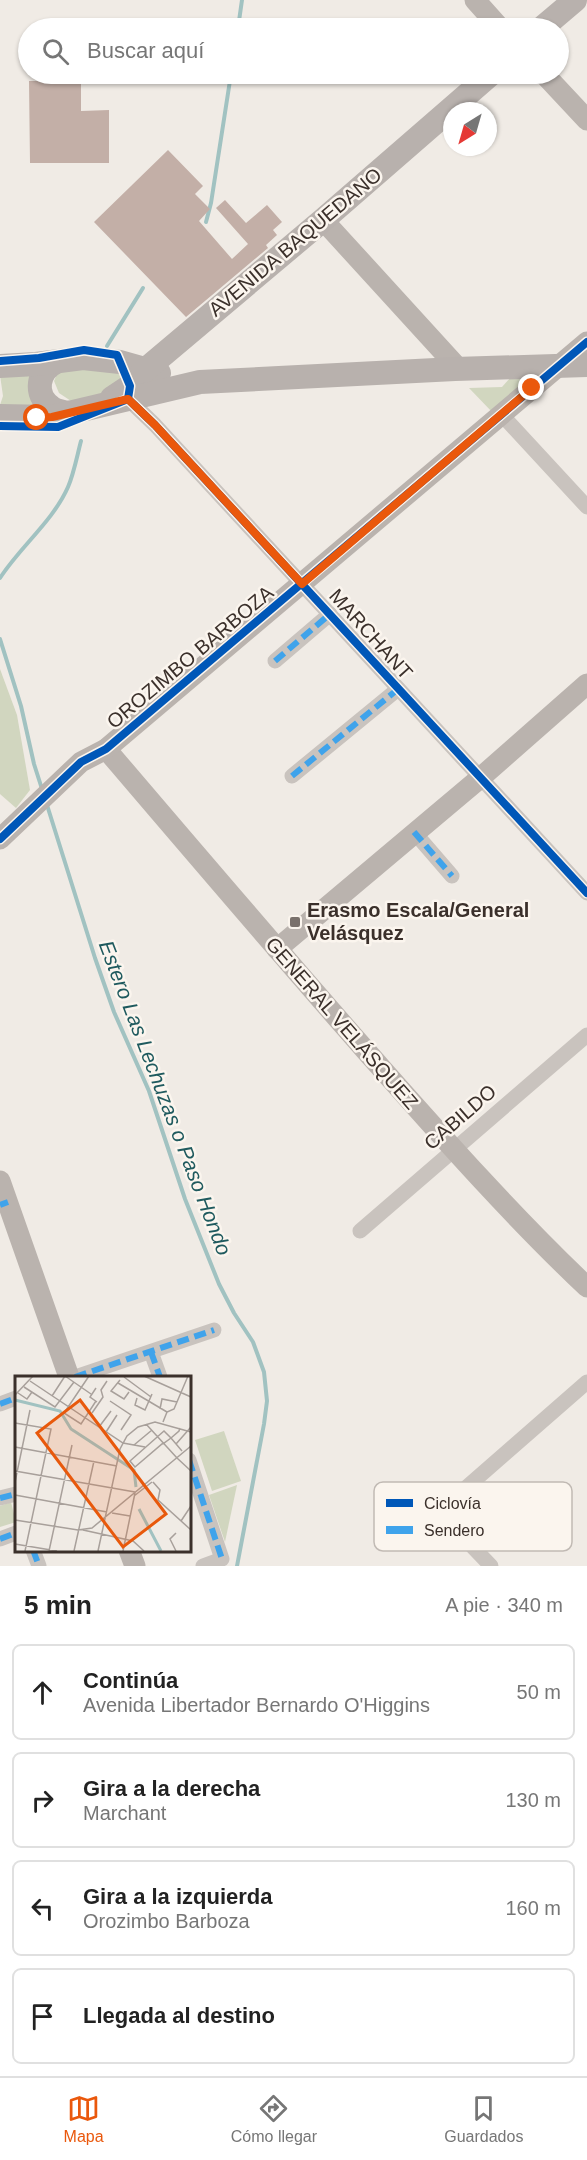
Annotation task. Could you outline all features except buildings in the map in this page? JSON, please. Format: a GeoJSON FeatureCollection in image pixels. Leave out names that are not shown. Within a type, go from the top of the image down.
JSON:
{"type":"FeatureCollection","features":[{"type":"Feature","properties":{"kind":"main road"},"geometry":{"type":"LineString","coordinates":[[554,18],[575,0]]}},
{"type":"Feature","properties":{"kind":"main road","name":"AVENIDA BAQUEDANO"},"geometry":{"type":"LineString","coordinates":[[97,406],[125,390],[145,370],[479,84]]}},
{"type":"Feature","properties":{"kind":"main road"},"geometry":{"type":"LineString","coordinates":[[0,366],[83,358],[104,359],[200,382]]}},
{"type":"Feature","properties":{"kind":"main road"},"geometry":{"type":"LineString","coordinates":[[56,362],[43,372],[40,383],[41,395],[49,406],[70,413]]}},
{"type":"Feature","properties":{"kind":"main road"},"geometry":{"type":"LineString","coordinates":[[0,416],[37,418],[70,413],[200,382],[587,365]]}},
{"type":"Feature","properties":{"kind":"street"},"geometry":{"type":"LineString","coordinates":[[475,0],[491,18]]}},
{"type":"Feature","properties":{"kind":"street"},"geometry":{"type":"LineString","coordinates":[[553,84],[587,120]]}},
{"type":"Feature","properties":{"kind":"street"},"geometry":{"type":"LineString","coordinates":[[323,220],[459,369]]}},
{"type":"Feature","properties":{"kind":"street","name":"OROZIMBO BARBOZA"},"geometry":{"type":"LineString","coordinates":[[0,839],[58,782],[89,756],[106,749],[587,342]]}},
{"type":"Feature","properties":{"kind":"street","name":"MARCHANT"},"geometry":{"type":"LineString","coordinates":[[128,399],[155,425],[479,779],[587,893]]}},
{"type":"Feature","properties":{"kind":"street"},"geometry":{"type":"LineString","coordinates":[[502,415],[587,507]]}},
{"type":"Feature","properties":{"kind":"street"},"geometry":{"type":"LineString","coordinates":[[275,661],[330,614]]}},
{"type":"Feature","properties":{"kind":"street"},"geometry":{"type":"LineString","coordinates":[[277,949],[479,779],[587,684]]}},
{"type":"Feature","properties":{"kind":"street"},"geometry":{"type":"LineString","coordinates":[[292,776],[398,689]]}},
{"type":"Feature","properties":{"kind":"street","name":"GENERAL VELÁSQUEZ"},"geometry":{"type":"LineString","coordinates":[[106,749],[453,1150],[587,1287]]}},
{"type":"Feature","properties":{"kind":"street"},"geometry":{"type":"LineString","coordinates":[[414,832],[452,876]]}},
{"type":"Feature","properties":{"kind":"street","name":"CABILDO"},"geometry":{"type":"LineString","coordinates":[[360,1231],[587,1035]]}},
{"type":"Feature","properties":{"kind":"street"},"geometry":{"type":"LineString","coordinates":[[0,1181],[4,1204],[69,1376]]}},
{"type":"Feature","properties":{"kind":"street"},"geometry":{"type":"LineString","coordinates":[[78,1376],[214,1330]]}},
{"type":"Feature","properties":{"kind":"street"},"geometry":{"type":"LineString","coordinates":[[151,1352],[160,1376]]}},
{"type":"Feature","properties":{"kind":"street"},"geometry":{"type":"LineString","coordinates":[[470,1482],[587,1382]]}},
{"type":"Feature","properties":{"kind":"street"},"geometry":{"type":"LineString","coordinates":[[0,1404],[15,1398]]}},
{"type":"Feature","properties":{"kind":"street"},"geometry":{"type":"LineString","coordinates":[[190,1463],[222,1559],[203,1566]]}},
{"type":"Feature","properties":{"kind":"street"},"geometry":{"type":"LineString","coordinates":[[0,1498],[15,1495]]}},
{"type":"Feature","properties":{"kind":"street"},"geometry":{"type":"LineString","coordinates":[[0,1539],[15,1533]]}},
{"type":"Feature","properties":{"kind":"street"},"geometry":{"type":"LineString","coordinates":[[33,1551],[39,1566]]}},
{"type":"Feature","properties":{"kind":"street"},"geometry":{"type":"LineString","coordinates":[[129,1551],[135,1566]]}},
{"type":"Feature","properties":{"kind":"street"},"geometry":{"type":"LineString","coordinates":[[477,1551],[491,1566]]}},
{"type":"Feature","properties":{"kind":"green space"},"geometry":{"type":"Polygon","coordinates":[[[66,369],[131,370],[103,394],[71,401],[59,393],[54,381],[57,374],[66,369]]]}},
{"type":"Feature","properties":{"kind":"green space"},"geometry":{"type":"Polygon","coordinates":[[[35,373],[43,405],[0,405],[3,396],[0,375],[35,373]]]}},
{"type":"Feature","properties":{"kind":"green space"},"geometry":{"type":"Polygon","coordinates":[[[534,377],[493,413],[469,388],[502,387],[510,378],[534,377]]]}},
{"type":"Feature","properties":{"kind":"green space"},"geometry":{"type":"Polygon","coordinates":[[[0,669],[17,715],[30,790],[16,808],[0,794],[0,669]]]}},
{"type":"Feature","properties":{"kind":"green space"},"geometry":{"type":"Polygon","coordinates":[[[224,1431],[241,1481],[212,1491],[195,1440],[224,1431]]]}},
{"type":"Feature","properties":{"kind":"green space"},"geometry":{"type":"Polygon","coordinates":[[[237,1485],[225,1542],[209,1495],[237,1485]]]}},
{"type":"Feature","properties":{"kind":"green space"},"geometry":{"type":"Polygon","coordinates":[[[11,1502],[15,1522],[0,1527],[0,1506],[11,1502]]]}},
{"type":"Feature","properties":{"kind":"waterway","name":"Estero Las Lechuzas o Paso Hondo"},"geometry":{"type":"LineString","coordinates":[[239,18],[242,0]]}},
{"type":"Feature","properties":{"kind":"waterway","name":"Estero Las Lechuzas o Paso Hondo"},"geometry":{"type":"LineString","coordinates":[[206,222],[229,84]]}},
{"type":"Feature","properties":{"kind":"waterway","name":"Estero Las Lechuzas o Paso Hondo"},"geometry":{"type":"LineString","coordinates":[[107,346],[143,288]]}},
{"type":"Feature","properties":{"kind":"waterway","name":"Estero Las Lechuzas o Paso Hondo"},"geometry":{"type":"LineString","coordinates":[[0,578],[62,499],[72,476],[81,441]]}},
{"type":"Feature","properties":{"kind":"waterway","name":"Estero Las Lechuzas o Paso Hondo"},"geometry":{"type":"LineString","coordinates":[[0,639],[21,706],[42,789]]}},
{"type":"Feature","properties":{"kind":"waterway","name":"Estero Las Lechuzas o Paso Hondo"},"geometry":{"type":"LineString","coordinates":[[47,805],[95,958],[114,1012],[149,1091],[185,1199],[219,1284],[253,1342],[264,1372],[267,1401],[264,1424],[237,1566]]}},
{"type":"Feature","properties":{"kind":"marked path"},"geometry":{"type":"LineString","coordinates":[[275,661],[330,614]]}},
{"type":"Feature","properties":{"kind":"marked path"},"geometry":{"type":"LineString","coordinates":[[292,776],[398,689]]}},
{"type":"Feature","properties":{"kind":"marked path"},"geometry":{"type":"LineString","coordinates":[[414,832],[452,876]]}},
{"type":"Feature","properties":{"kind":"marked path"},"geometry":{"type":"LineString","coordinates":[[0,1205],[8,1202]]}},
{"type":"Feature","properties":{"kind":"marked path"},"geometry":{"type":"LineString","coordinates":[[78,1376],[214,1330]]}},
{"type":"Feature","properties":{"kind":"marked path"},"geometry":{"type":"LineString","coordinates":[[151,1352],[160,1376]]}},
{"type":"Feature","properties":{"kind":"marked path"},"geometry":{"type":"LineString","coordinates":[[0,1404],[15,1398]]}},
{"type":"Feature","properties":{"kind":"marked path"},"geometry":{"type":"LineString","coordinates":[[190,1463],[222,1559]]}},
{"type":"Feature","properties":{"kind":"marked path"},"geometry":{"type":"LineString","coordinates":[[0,1498],[15,1494]]}},
{"type":"Feature","properties":{"kind":"marked path"},"geometry":{"type":"LineString","coordinates":[[0,1539],[15,1533]]}},
{"type":"Feature","properties":{"kind":"marked path"},"geometry":{"type":"LineString","coordinates":[[33,1551],[39,1566]]}},
{"type":"Feature","properties":{"kind":"cycle path"},"geometry":{"type":"LineString","coordinates":[[0,839],[81,762],[106,749],[587,342]]}},
{"type":"Feature","properties":{"kind":"cycle path"},"geometry":{"type":"LineString","coordinates":[[0,361],[39,358],[84,350],[117,355],[130,386],[128,399]]}},
{"type":"Feature","properties":{"kind":"cycle path"},"geometry":{"type":"LineString","coordinates":[[128,399],[155,425],[587,893]]}},
{"type":"Feature","properties":{"kind":"cycle path"},"geometry":{"type":"LineString","coordinates":[[0,426],[58,427],[128,399]]}},
{"type":"Feature","properties":{"kind":"place","name":"Erasmo Escala/General Velásquez"},"geometry":{"type":"Point","coordinates":[295,922]}},
{"type":"Feature","properties":{"kind":"route"},"geometry":{"type":"LineString","coordinates":[[37,418],[52,417],[128,399],[155,425],[302,584],[532,388]]}}]}
